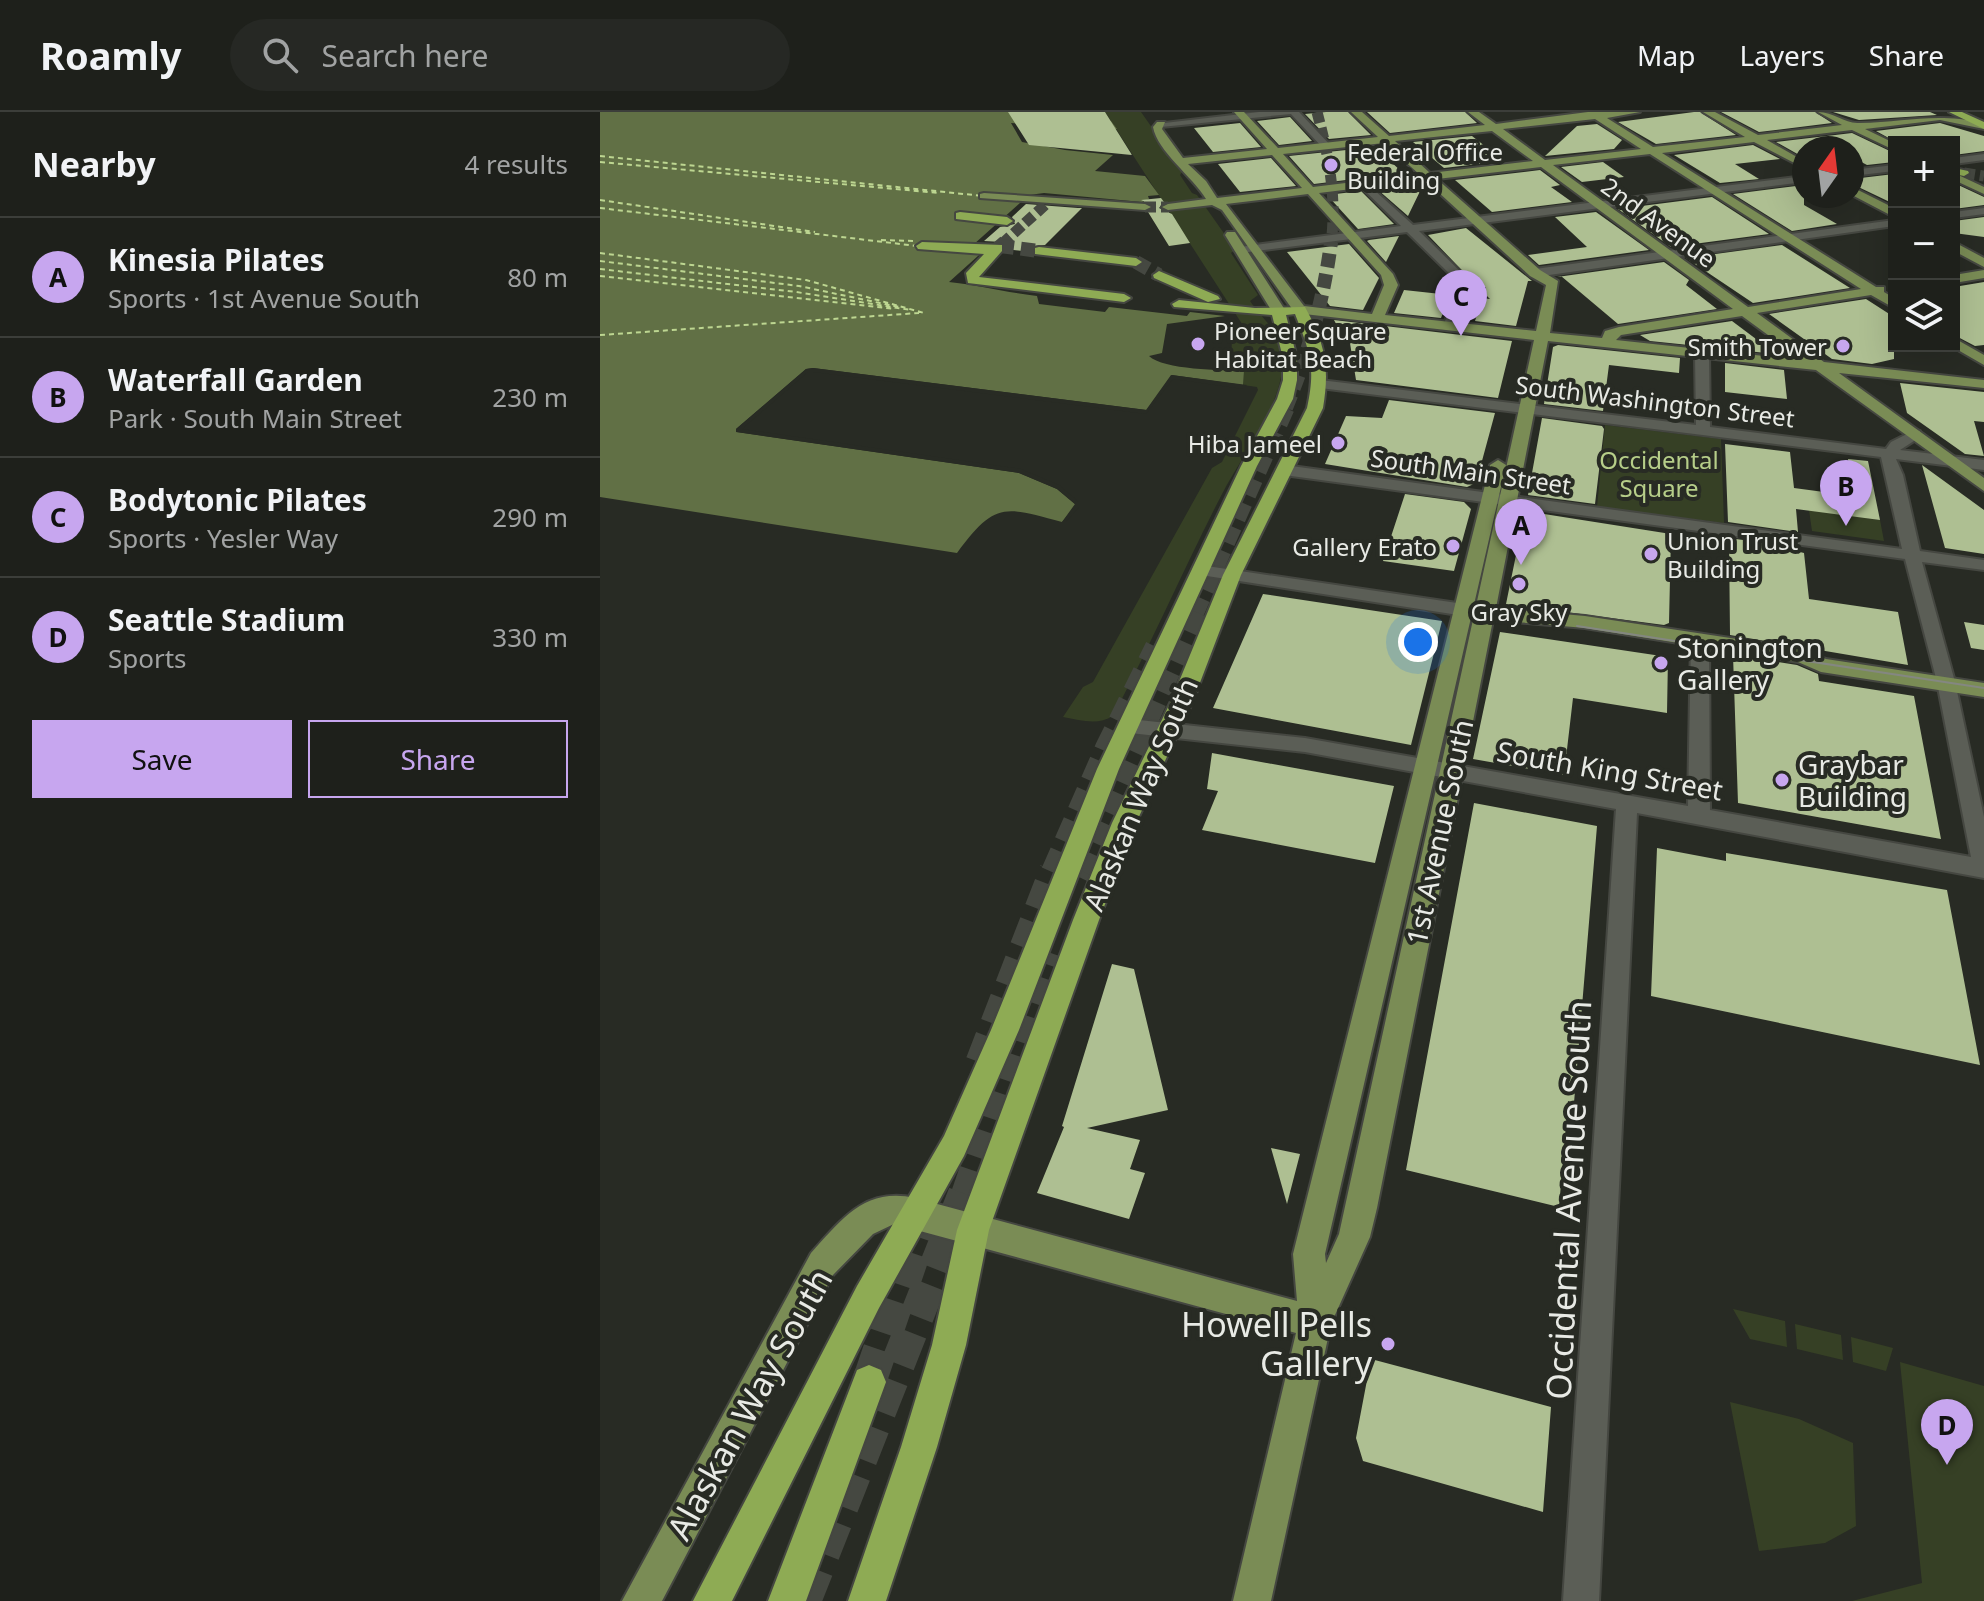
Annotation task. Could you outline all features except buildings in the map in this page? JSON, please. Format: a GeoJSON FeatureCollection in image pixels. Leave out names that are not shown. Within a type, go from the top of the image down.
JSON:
{"type":"FeatureCollection","features":[{"type":"Feature","properties":{"kind":"highway"},"geometry":{"type":"LineString","coordinates":[[1954,112],[1984,122]]}},
{"type":"Feature","properties":{"kind":"highway"},"geometry":{"type":"LineString","coordinates":[[1964,112],[1984,122]]}},
{"type":"Feature","properties":{"kind":"highway"},"geometry":{"type":"LineString","coordinates":[[1977,112],[1984,122]]}},
{"type":"Feature","properties":{"kind":"highway"},"geometry":{"type":"LineString","coordinates":[[960,216],[1007,221]]}},
{"type":"Feature","properties":{"kind":"highway"},"geometry":{"type":"LineString","coordinates":[[922,246],[996,250],[978,278]]}},
{"type":"Feature","properties":{"kind":"highway"},"geometry":{"type":"LineString","coordinates":[[973,249],[983,251],[985,257],[966,275],[972,280],[978,278],[1124,298]]}},
{"type":"Feature","properties":{"kind":"highway"},"geometry":{"type":"LineString","coordinates":[[1039,251],[1136,262]]}},
{"type":"Feature","properties":{"kind":"highway"},"geometry":{"type":"LineString","coordinates":[[1159,276],[1206,297],[1278,310]]}},
{"type":"Feature","properties":{"kind":"highway"},"geometry":{"type":"LineString","coordinates":[[1179,304],[1255,312],[1300,310]]}},
{"type":"Feature","properties":{"kind":"highway","name":"Alaskan Way South"},"geometry":{"type":"LineString","coordinates":[[915,1213],[954,1146],[1005,1030],[1087,817],[1200,570],[1285,399],[1290,380],[1290,351],[1278,310]]}},
{"type":"Feature","properties":{"kind":"highway","name":"Alaskan Way South"},"geometry":{"type":"LineString","coordinates":[[973,1230],[1124,823],[1169,729],[1232,575],[1310,420],[1320,384],[1319,356],[1300,310]]}},
{"type":"Feature","properties":{"kind":"highway"},"geometry":{"type":"LineString","coordinates":[[712,1601],[846,1337],[915,1213]]}},
{"type":"Feature","properties":{"kind":"highway"},"geometry":{"type":"LineString","coordinates":[[867,1601],[919,1447],[949,1345],[973,1230]]}},
{"type":"Feature","properties":{"kind":"highway"},"geometry":{"type":"LineString","coordinates":[[787,1601],[869,1382]]}},
{"type":"Feature","properties":{"kind":"main road"},"geometry":{"type":"LineString","coordinates":[[1356,112],[1535,273]]}},
{"type":"Feature","properties":{"kind":"main road","name":"2nd Avenue"},"geometry":{"type":"LineString","coordinates":[[1473,112],[1984,486]]}},
{"type":"Feature","properties":{"kind":"main road"},"geometry":{"type":"LineString","coordinates":[[1187,161],[1494,128],[1594,114],[1635,112]]}},
{"type":"Feature","properties":{"kind":"main road"},"geometry":{"type":"LineString","coordinates":[[1708,112],[1792,158]]}},
{"type":"Feature","properties":{"kind":"main road"},"geometry":{"type":"LineString","coordinates":[[1823,112],[1888,144]]}},
{"type":"Feature","properties":{"kind":"main road"},"geometry":{"type":"LineString","coordinates":[[1153,113],[1161,124],[1157,129],[1187,161],[1214,202],[1226,208],[1300,310],[1378,316],[1984,384]]}},
{"type":"Feature","properties":{"kind":"main road"},"geometry":{"type":"LineString","coordinates":[[1241,114],[1390,281],[1378,316]]}},
{"type":"Feature","properties":{"kind":"main road"},"geometry":{"type":"LineString","coordinates":[[1594,114],[1888,300]]}},
{"type":"Feature","properties":{"kind":"main road"},"geometry":{"type":"LineString","coordinates":[[1168,207],[1940,115],[1984,122]]}},
{"type":"Feature","properties":{"kind":"main road"},"geometry":{"type":"LineString","coordinates":[[1960,175],[1984,191]]}},
{"type":"Feature","properties":{"kind":"main road"},"geometry":{"type":"LineString","coordinates":[[984,196],[1044,203],[1145,207]]}},
{"type":"Feature","properties":{"kind":"main road"},"geometry":{"type":"LineString","coordinates":[[1864,197],[1888,210]]}},
{"type":"Feature","properties":{"kind":"main road"},"geometry":{"type":"LineString","coordinates":[[1214,202],[1214,210],[1278,310]]}},
{"type":"Feature","properties":{"kind":"main road"},"geometry":{"type":"LineString","coordinates":[[1960,249],[1984,263]]}},
{"type":"Feature","properties":{"kind":"main road","name":"1st Avenue South"},"geometry":{"type":"LineString","coordinates":[[1252,1601],[1315,1322],[1309,1254],[1438,770],[1536,334],[1553,284],[1535,273]]}},
{"type":"Feature","properties":{"kind":"main road"},"geometry":{"type":"LineString","coordinates":[[1960,278],[1984,274]]}},
{"type":"Feature","properties":{"kind":"main road"},"geometry":{"type":"LineString","coordinates":[[1608,342],[1610,334],[1619,331],[1888,289]]}},
{"type":"Feature","properties":{"kind":"main road"},"geometry":{"type":"LineString","coordinates":[[1960,346],[1984,361]]}},
{"type":"Feature","properties":{"kind":"main road"},"geometry":{"type":"LineString","coordinates":[[1474,611],[1500,622],[1700,647],[1804,669],[1821,665],[1984,690]]}},
{"type":"Feature","properties":{"kind":"main road","name":"Alaskan Way South"},"geometry":{"type":"LineString","coordinates":[[641,1601],[822,1264],[850,1233],[878,1213],[893,1208],[973,1230]]}},
{"type":"Feature","properties":{"kind":"main road"},"geometry":{"type":"LineString","coordinates":[[973,1230],[1315,1322]]}},
{"type":"Feature","properties":{"kind":"street"},"geometry":{"type":"LineString","coordinates":[[1161,124],[1241,114],[1291,112],[1326,146]]}},
{"type":"Feature","properties":{"kind":"street"},"geometry":{"type":"LineString","coordinates":[[1960,160],[1984,157]]}},
{"type":"Feature","properties":{"kind":"street"},"geometry":{"type":"LineString","coordinates":[[1864,172],[1888,169]]}},
{"type":"Feature","properties":{"kind":"street"},"geometry":{"type":"LineString","coordinates":[[1240,250],[1602,207],[1792,181]]}},
{"type":"Feature","properties":{"kind":"street"},"geometry":{"type":"LineString","coordinates":[[1364,184],[1466,283],[1452,325]]}},
{"type":"Feature","properties":{"kind":"street"},"geometry":{"type":"LineString","coordinates":[[1960,214],[1984,211]]}},
{"type":"Feature","properties":{"kind":"street"},"geometry":{"type":"LineString","coordinates":[[1535,273],[1888,224]]}},
{"type":"Feature","properties":{"kind":"street"},"geometry":{"type":"LineString","coordinates":[[1702,353],[1703,431]]}},
{"type":"Feature","properties":{"kind":"street","name":"South Washington Street"},"geometry":{"type":"LineString","coordinates":[[1320,384],[1984,465]]}},
{"type":"Feature","properties":{"kind":"street"},"geometry":{"type":"LineString","coordinates":[[1915,434],[1901,440],[1889,454],[1946,684],[1984,868]]}},
{"type":"Feature","properties":{"kind":"street","name":"South Main Street"},"geometry":{"type":"LineString","coordinates":[[1284,470],[1984,565]]}},
{"type":"Feature","properties":{"kind":"street"},"geometry":{"type":"LineString","coordinates":[[1200,570],[1474,611]]}},
{"type":"Feature","properties":{"kind":"street"},"geometry":{"type":"LineString","coordinates":[[1699,817],[1700,647]]}},
{"type":"Feature","properties":{"kind":"street","name":"South King Street"},"geometry":{"type":"LineString","coordinates":[[1130,726],[1305,745],[1984,868]]}},
{"type":"Feature","properties":{"kind":"street","name":"Occidental Avenue South"},"geometry":{"type":"LineString","coordinates":[[1581,1601],[1627,804]]}},
{"type":"Feature","properties":{"kind":"green space"},"geometry":{"type":"Polygon","coordinates":[[[1105,112],[1141,112],[1160,139],[1158,142],[1182,172],[1180,175],[1192,193],[1197,195],[1235,249],[1231,253],[1258,295],[1250,301],[1274,331],[1283,357],[1279,385],[1266,418],[1221,496],[1113,716],[1101,721],[1089,721],[1063,717],[1083,687],[1093,682],[1212,468],[1222,462],[1258,390],[1257,387],[1243,385],[1244,362],[1256,364],[1257,361],[1231,357],[1232,341],[1239,333],[1236,330],[1244,327],[1105,112]]]}},
{"type":"Feature","properties":{"kind":"green space","name":"Occidental Square"},"geometry":{"type":"Polygon","coordinates":[[[1605,425],[1721,439],[1724,523],[1597,507],[1605,425]]]}},
{"type":"Feature","properties":{"kind":"green space"},"geometry":{"type":"Polygon","coordinates":[[[1809,510],[1880,520],[1884,541],[1812,531],[1809,510]]]}},
{"type":"Feature","properties":{"kind":"green space"},"geometry":{"type":"Polygon","coordinates":[[[1733,1309],[1785,1321],[1787,1347],[1750,1339],[1733,1309]]]}},
{"type":"Feature","properties":{"kind":"green space"},"geometry":{"type":"Polygon","coordinates":[[[1795,1324],[1841,1335],[1843,1360],[1797,1349],[1795,1324]]]}},
{"type":"Feature","properties":{"kind":"green space"},"geometry":{"type":"Polygon","coordinates":[[[1851,1337],[1893,1348],[1886,1371],[1853,1362],[1851,1337]]]}},
{"type":"Feature","properties":{"kind":"green space"},"geometry":{"type":"Polygon","coordinates":[[[1900,1362],[1984,1386],[1984,1601],[1852,1601],[1922,1583],[1900,1362]]]}},
{"type":"Feature","properties":{"kind":"green space"},"geometry":{"type":"Polygon","coordinates":[[[1730,1402],[1799,1419],[1853,1443],[1856,1526],[1825,1543],[1759,1551],[1730,1402]]]}},
{"type":"Feature","properties":{"kind":"shaded area"},"geometry":{"type":"Polygon","coordinates":[[[600,112],[1022,112],[1111,121],[1117,129],[1011,123],[1022,142],[1113,155],[1095,171],[1145,176],[1159,195],[1148,196],[1149,199],[1142,202],[1044,193],[1029,195],[964,253],[979,255],[949,282],[1037,296],[1039,304],[1105,312],[1109,307],[1187,316],[1190,312],[1225,316],[1167,324],[1162,353],[1149,356],[1179,367],[1244,371],[1243,385],[1172,375],[1147,410],[813,368],[806,369],[736,429],[737,432],[1019,473],[1057,489],[1076,505],[1062,522],[1026,513],[1002,512],[981,524],[957,553],[600,497],[600,112]]]}},
{"type":"Feature","properties":{"kind":"pier"},"geometry":{"type":"Polygon","coordinates":[[[806,369],[1146,410],[1171,375],[1247,385],[1243,389],[1173,379],[1146,414],[808,372],[742,429],[1021,469],[1059,485],[1079,502],[1079,507],[1066,522],[1062,522],[1075,504],[1057,489],[1019,473],[736,432],[806,369]]]}},
{"type":"Feature","properties":{"kind":"ferry route"},"geometry":{"type":"LineString","coordinates":[[600,156],[983,196]]}},
{"type":"Feature","properties":{"kind":"ferry route"},"geometry":{"type":"LineString","coordinates":[[600,162],[939,193]]}},
{"type":"Feature","properties":{"kind":"ferry route"},"geometry":{"type":"LineString","coordinates":[[600,200],[815,232]]}},
{"type":"Feature","properties":{"kind":"ferry route"},"geometry":{"type":"LineString","coordinates":[[600,208],[917,246]]}},
{"type":"Feature","properties":{"kind":"ferry route"},"geometry":{"type":"LineString","coordinates":[[881,240],[915,241]]}},
{"type":"Feature","properties":{"kind":"ferry route"},"geometry":{"type":"LineString","coordinates":[[600,253],[806,280],[924,313]]}},
{"type":"Feature","properties":{"kind":"ferry route"},"geometry":{"type":"LineString","coordinates":[[600,261],[799,286],[899,307]]}},
{"type":"Feature","properties":{"kind":"ferry route"},"geometry":{"type":"LineString","coordinates":[[600,269],[796,292],[911,310]]}},
{"type":"Feature","properties":{"kind":"ferry route"},"geometry":{"type":"LineString","coordinates":[[600,276],[895,309]]}},
{"type":"Feature","properties":{"kind":"ferry route"},"geometry":{"type":"LineString","coordinates":[[600,335],[919,313]]}},
{"type":"Feature","properties":{"kind":"tunnel"},"geometry":{"type":"LineString","coordinates":[[1317,112],[1331,178],[1331,244]]}},
{"type":"Feature","properties":{"kind":"tunnel"},"geometry":{"type":"LineString","coordinates":[[1964,173],[1984,176]]}},
{"type":"Feature","properties":{"kind":"tunnel"},"geometry":{"type":"LineString","coordinates":[[1025,223],[1045,205]]}},
{"type":"Feature","properties":{"kind":"tunnel"},"geometry":{"type":"LineString","coordinates":[[1145,207],[1168,207]]}},
{"type":"Feature","properties":{"kind":"tunnel"},"geometry":{"type":"LineString","coordinates":[[1002,244],[1025,223]]}},
{"type":"Feature","properties":{"kind":"tunnel"},"geometry":{"type":"LineString","coordinates":[[1000,246],[1005,242]]}},
{"type":"Feature","properties":{"kind":"tunnel"},"geometry":{"type":"LineString","coordinates":[[1286,408],[1314,326],[1331,242]]}},
{"type":"Feature","properties":{"kind":"tunnel"},"geometry":{"type":"LineString","coordinates":[[1000,246],[1039,251]]}},
{"type":"Feature","properties":{"kind":"tunnel"},"geometry":{"type":"LineString","coordinates":[[1136,262],[1159,275]]}},
{"type":"Feature","properties":{"kind":"tunnel"},"geometry":{"type":"LineString","coordinates":[[1195,614],[1287,406]]}},
{"type":"Feature","properties":{"kind":"tunnel"},"geometry":{"type":"LineString","coordinates":[[1079,872],[1196,612]]}},
{"type":"Feature","properties":{"kind":"tunnel"},"geometry":{"type":"LineString","coordinates":[[1052,872],[1106,748],[1156,647]]}},
{"type":"Feature","properties":{"kind":"tunnel"},"geometry":{"type":"LineString","coordinates":[[979,1062],[1053,870]]}},
{"type":"Feature","properties":{"kind":"tunnel"},"geometry":{"type":"LineString","coordinates":[[1077,876],[1079,872]]}},
{"type":"Feature","properties":{"kind":"tunnel"},"geometry":{"type":"LineString","coordinates":[[964,1196],[1048,952]]}},
{"type":"Feature","properties":{"kind":"tunnel"},"geometry":{"type":"LineString","coordinates":[[804,1601],[965,1194]]}},
{"type":"Feature","properties":{"kind":"tunnel"},"geometry":{"type":"LineString","coordinates":[[869,1382],[928,1210]]}},
{"type":"Feature","properties":{"kind":"tram line"},"geometry":{"type":"LineString","coordinates":[[1577,626],[1984,688]]}},
{"type":"Feature","properties":{"kind":"place","name":"Federal Office Building"},"geometry":{"type":"Point","coordinates":[1331,165]}},
{"type":"Feature","properties":{"kind":"place","name":"Bodytonic Pilates"},"geometry":{"type":"Point","coordinates":[1461,336]}},
{"type":"Feature","properties":{"kind":"place","name":"Pioneer Square Habitat Beach"},"geometry":{"type":"Point","coordinates":[1198,344]}},
{"type":"Feature","properties":{"kind":"place","name":"Smith Tower"},"geometry":{"type":"Point","coordinates":[1843,346]}},
{"type":"Feature","properties":{"kind":"place","name":"Hiba Jameel"},"geometry":{"type":"Point","coordinates":[1338,443]}},
{"type":"Feature","properties":{"kind":"place","name":"Waterfall Garden"},"geometry":{"type":"Point","coordinates":[1846,526]}},
{"type":"Feature","properties":{"kind":"place","name":"Gallery Erato"},"geometry":{"type":"Point","coordinates":[1453,546]}},
{"type":"Feature","properties":{"kind":"place","name":"Union Trust Building"},"geometry":{"type":"Point","coordinates":[1651,554]}},
{"type":"Feature","properties":{"kind":"place","name":"Kinesia Pilates"},"geometry":{"type":"Point","coordinates":[1521,565]}},
{"type":"Feature","properties":{"kind":"place","name":"Gray Sky"},"geometry":{"type":"Point","coordinates":[1519,584]}},
{"type":"Feature","properties":{"kind":"place","name":"Stonington Gallery"},"geometry":{"type":"Point","coordinates":[1661,663]}},
{"type":"Feature","properties":{"kind":"place","name":"Graybar Building"},"geometry":{"type":"Point","coordinates":[1782,780]}},
{"type":"Feature","properties":{"kind":"place","name":"Howell Pells Gallery"},"geometry":{"type":"Point","coordinates":[1388,1344]}},
{"type":"Feature","properties":{"kind":"place","name":"Seattle Stadium"},"geometry":{"type":"Point","coordinates":[1947,1465]}}]}
